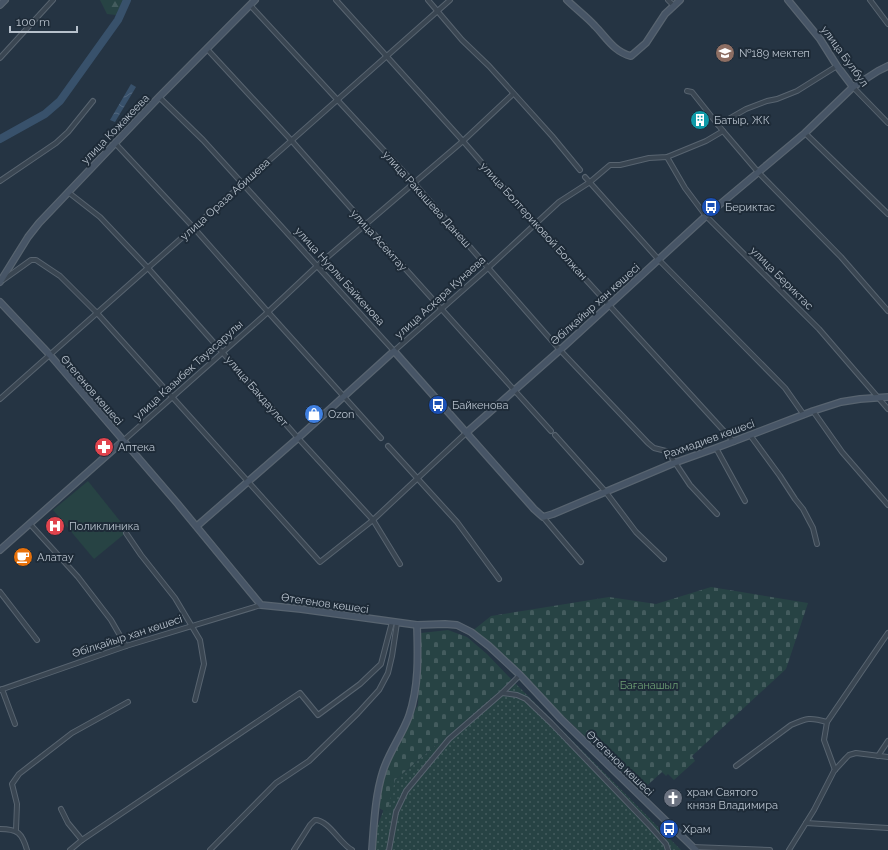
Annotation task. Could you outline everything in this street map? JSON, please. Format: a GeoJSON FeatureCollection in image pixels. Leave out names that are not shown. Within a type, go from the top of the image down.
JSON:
{"type":"FeatureCollection","features":[{"type":"Feature","properties":{"kind":"street"},"geometry":{"type":"LineString","coordinates":[[0,5],[5,0]]}},
{"type":"Feature","properties":{"kind":"street"},"geometry":{"type":"LineString","coordinates":[[0,58],[53,0]]}},
{"type":"Feature","properties":{"kind":"street","name":"улица Кожакеева"},"geometry":{"type":"LineString","coordinates":[[0,281],[39,222],[255,0]]}},
{"type":"Feature","properties":{"kind":"street","name":"улица Болтериковой Болжан"},"geometry":{"type":"LineString","coordinates":[[336,0],[463,141],[535,224],[734,442]]}},
{"type":"Feature","properties":{"kind":"street"},"geometry":{"type":"LineString","coordinates":[[428,0],[462,40],[489,66],[552,136],[580,170]]}},
{"type":"Feature","properties":{"kind":"street","name":"улица Ораза Абишева"},"geometry":{"type":"LineString","coordinates":[[1,398],[450,0]]}},
{"type":"Feature","properties":{"kind":"street"},"geometry":{"type":"LineString","coordinates":[[567,0],[595,25],[614,48],[626,55],[631,56],[646,43],[665,14],[680,0]]}},
{"type":"Feature","properties":{"kind":"street"},"geometry":{"type":"LineString","coordinates":[[668,0],[674,6]]}},
{"type":"Feature","properties":{"kind":"street","name":"улица Булбул"},"geometry":{"type":"LineString","coordinates":[[788,0],[820,39],[853,88],[888,123]]}},
{"type":"Feature","properties":{"kind":"street"},"geometry":{"type":"LineString","coordinates":[[870,0],[888,24]]}},
{"type":"Feature","properties":{"kind":"street","name":"улица Ракышева Данеш"},"geometry":{"type":"LineString","coordinates":[[250,5],[414,183],[560,350],[648,443],[654,448],[666,451],[670,455],[690,485],[717,514]]}},
{"type":"Feature","properties":{"kind":"street","name":"улица Асемтау"},"geometry":{"type":"LineString","coordinates":[[207,49],[291,140],[551,431]]}},
{"type":"Feature","properties":{"kind":"street"},"geometry":{"type":"LineString","coordinates":[[718,125],[746,108],[777,99],[797,90],[837,66]]}},
{"type":"Feature","properties":{"kind":"street","name":"Әбілқайыр хан көшесі"},"geometry":{"type":"LineString","coordinates":[[249,482],[320,562],[374,520],[466,433],[610,305],[706,216],[805,133],[853,88],[888,66]]}},
{"type":"Feature","properties":{"kind":"street"},"geometry":{"type":"LineString","coordinates":[[687,91],[692,92],[758,172],[841,257],[888,311]]}},
{"type":"Feature","properties":{"kind":"street","name":"улица Казыбек Тауасарулы"},"geometry":{"type":"LineString","coordinates":[[0,550],[268,312],[317,266],[463,141],[513,94]]}},
{"type":"Feature","properties":{"kind":"street","name":"улица Нурлы Байкенова"},"geometry":{"type":"LineString","coordinates":[[159,97],[203,140],[582,562]]}},
{"type":"Feature","properties":{"kind":"street"},"geometry":{"type":"LineString","coordinates":[[0,181],[56,143],[68,132],[93,101]]}},
{"type":"Feature","properties":{"kind":"street","name":"улица Аскара Кунаева"},"geometry":{"type":"LineString","coordinates":[[197,526],[249,482],[559,202],[590,182],[610,165],[620,165],[649,158],[667,157],[706,141],[723,131]]}},
{"type":"Feature","properties":{"kind":"street"},"geometry":{"type":"LineString","coordinates":[[805,133],[888,214]]}},
{"type":"Feature","properties":{"kind":"street"},"geometry":{"type":"LineString","coordinates":[[115,143],[194,228],[382,438]]}},
{"type":"Feature","properties":{"kind":"street","name":"улица Бериктас"},"geometry":{"type":"LineString","coordinates":[[667,157],[692,198],[706,216],[819,330],[888,409]]}},
{"type":"Feature","properties":{"kind":"street"},"geometry":{"type":"LineString","coordinates":[[585,177],[659,260],[785,388],[804,415]]}},
{"type":"Feature","properties":{"kind":"street","name":"улица Бакдаулет"},"geometry":{"type":"LineString","coordinates":[[68,192],[100,217],[148,268],[298,438],[374,520],[400,564]]}},
{"type":"Feature","properties":{"kind":"street"},"geometry":{"type":"LineString","coordinates":[[0,281],[11,275],[31,260],[36,260],[60,276],[97,313],[249,482]]}},
{"type":"Feature","properties":{"kind":"street","name":"Өтегенов көшесі"},"geometry":{"type":"LineString","coordinates":[[0,302],[50,355],[197,526],[261,605],[417,625],[457,625],[471,632],[489,646],[520,675],[561,719],[694,849]]}},
{"type":"Feature","properties":{"kind":"street","name":"Рахмадиев көшесі"},"geometry":{"type":"LineString","coordinates":[[543,517],[674,463],[734,442],[813,411],[841,402],[888,397]]}},
{"type":"Feature","properties":{"kind":"street"},"geometry":{"type":"LineString","coordinates":[[813,411],[842,452],[888,506]]}},
{"type":"Feature","properties":{"kind":"street"},"geometry":{"type":"LineString","coordinates":[[554,435],[605,491],[636,532],[664,559]]}},
{"type":"Feature","properties":{"kind":"street"},"geometry":{"type":"LineString","coordinates":[[750,435],[780,476],[794,499],[803,509],[813,528],[817,544]]}},
{"type":"Feature","properties":{"kind":"street"},"geometry":{"type":"LineString","coordinates":[[388,446],[417,480],[457,522],[499,579]]}},
{"type":"Feature","properties":{"kind":"street"},"geometry":{"type":"LineString","coordinates":[[716,448],[745,501]]}},
{"type":"Feature","properties":{"kind":"street"},"geometry":{"type":"LineString","coordinates":[[30,524],[78,577],[111,620],[126,646]]}},
{"type":"Feature","properties":{"kind":"street"},"geometry":{"type":"LineString","coordinates":[[126,533],[141,555],[175,598],[200,640],[204,664],[195,700]]}},
{"type":"Feature","properties":{"kind":"street"},"geometry":{"type":"LineString","coordinates":[[0,592],[37,640]]}},
{"type":"Feature","properties":{"kind":"street","name":"Әбілқайыр хан көшесі"},"geometry":{"type":"LineString","coordinates":[[1,689],[126,646],[261,605]]}},
{"type":"Feature","properties":{"kind":"street"},"geometry":{"type":"LineString","coordinates":[[70,850],[82,840],[300,693],[318,715],[360,684],[381,664],[394,622]]}},
{"type":"Feature","properties":{"kind":"street"},"geometry":{"type":"LineString","coordinates":[[210,850],[276,783],[309,761],[380,690],[388,673],[392,656],[394,622]]}},
{"type":"Feature","properties":{"kind":"street"},"geometry":{"type":"LineString","coordinates":[[372,850],[377,800],[383,771],[409,716],[416,688],[418,654],[417,625]]}},
{"type":"Feature","properties":{"kind":"street"},"geometry":{"type":"LineString","coordinates":[[835,770],[824,740],[827,722],[888,633]]}},
{"type":"Feature","properties":{"kind":"street"},"geometry":{"type":"LineString","coordinates":[[389,850],[396,812],[406,791],[449,739],[502,693],[520,675]]}},
{"type":"Feature","properties":{"kind":"street"},"geometry":{"type":"LineString","coordinates":[[1,689],[15,724]]}},
{"type":"Feature","properties":{"kind":"street"},"geometry":{"type":"LineString","coordinates":[[502,693],[517,695],[526,699],[649,824],[666,844],[668,850]]}},
{"type":"Feature","properties":{"kind":"street"},"geometry":{"type":"LineString","coordinates":[[16,830],[17,804],[12,784],[19,774],[72,733],[128,702]]}},
{"type":"Feature","properties":{"kind":"street"},"geometry":{"type":"LineString","coordinates":[[736,766],[791,725],[805,719],[814,718],[827,722]]}},
{"type":"Feature","properties":{"kind":"street"},"geometry":{"type":"LineString","coordinates":[[878,756],[888,741]]}},
{"type":"Feature","properties":{"kind":"street"},"geometry":{"type":"LineString","coordinates":[[789,850],[814,810],[835,770],[849,755],[864,753],[888,757]]}},
{"type":"Feature","properties":{"kind":"street"},"geometry":{"type":"LineString","coordinates":[[61,809],[68,823],[82,840]]}},
{"type":"Feature","properties":{"kind":"street"},"geometry":{"type":"LineString","coordinates":[[294,850],[310,825],[315,820],[320,820],[352,850]]}},
{"type":"Feature","properties":{"kind":"street"},"geometry":{"type":"LineString","coordinates":[[806,822],[888,828]]}},
{"type":"Feature","properties":{"kind":"street"},"geometry":{"type":"LineString","coordinates":[[0,829],[16,830],[21,834],[27,850]]}},
{"type":"Feature","properties":{"kind":"street"},"geometry":{"type":"LineString","coordinates":[[694,849],[770,850]]}},
{"type":"Feature","properties":{"kind":"green space"},"geometry":{"type":"Polygon","coordinates":[[[100,0],[123,0],[116,15],[107,14],[100,0]]]}},
{"type":"Feature","properties":{"kind":"green space"},"geometry":{"type":"Polygon","coordinates":[[[88,481],[128,531],[94,559],[53,510],[88,481]]]}},
{"type":"Feature","properties":{"kind":"green space","name":"Бағанашыл"},"geometry":{"type":"Polygon","coordinates":[[[711,587],[808,603],[786,669],[692,756],[695,761],[674,780],[668,774],[666,776],[662,772],[642,790],[520,675],[471,632],[491,616],[609,597],[656,604],[711,587]]]}},
{"type":"Feature","properties":{"kind":"green space"},"geometry":{"type":"Polygon","coordinates":[[[448,630],[467,637],[487,654],[512,680],[395,780],[387,813],[376,806],[393,750],[418,705],[421,633],[448,630]]]}},
{"type":"Feature","properties":{"kind":"green space"},"geometry":{"type":"Polygon","coordinates":[[[512,680],[681,850],[371,850],[374,835],[395,780],[512,680]]]}},
{"type":"Feature","properties":{"kind":"water"},"geometry":{"type":"Polygon","coordinates":[[[131,84],[136,87],[115,122],[110,120],[131,84]]]}},
{"type":"Feature","properties":{"kind":"waterway"},"geometry":{"type":"LineString","coordinates":[[0,139],[45,114],[60,101],[118,20],[127,0]]}},
{"type":"Feature","properties":{"kind":"place","name":"№189 мектеп"},"geometry":{"type":"Point","coordinates":[725,53]}},
{"type":"Feature","properties":{"kind":"place","name":"Батыр, ЖК"},"geometry":{"type":"Point","coordinates":[700,120]}},
{"type":"Feature","properties":{"kind":"place","name":"Бериктас"},"geometry":{"type":"Point","coordinates":[711,207]}},
{"type":"Feature","properties":{"kind":"place","name":"Байкенова"},"geometry":{"type":"Point","coordinates":[438,405]}},
{"type":"Feature","properties":{"kind":"place","name":"Ozon"},"geometry":{"type":"Point","coordinates":[314,414]}},
{"type":"Feature","properties":{"kind":"place","name":"Аптека"},"geometry":{"type":"Point","coordinates":[104,447]}},
{"type":"Feature","properties":{"kind":"place","name":"Поликлиника"},"geometry":{"type":"Point","coordinates":[55,526]}},
{"type":"Feature","properties":{"kind":"place","name":"Алатау"},"geometry":{"type":"Point","coordinates":[23,557]}},
{"type":"Feature","properties":{"kind":"place","name":"храм Святого князя Владимира"},"geometry":{"type":"Point","coordinates":[673,798]}},
{"type":"Feature","properties":{"kind":"place","name":"Храм"},"geometry":{"type":"Point","coordinates":[669,829]}}]}
